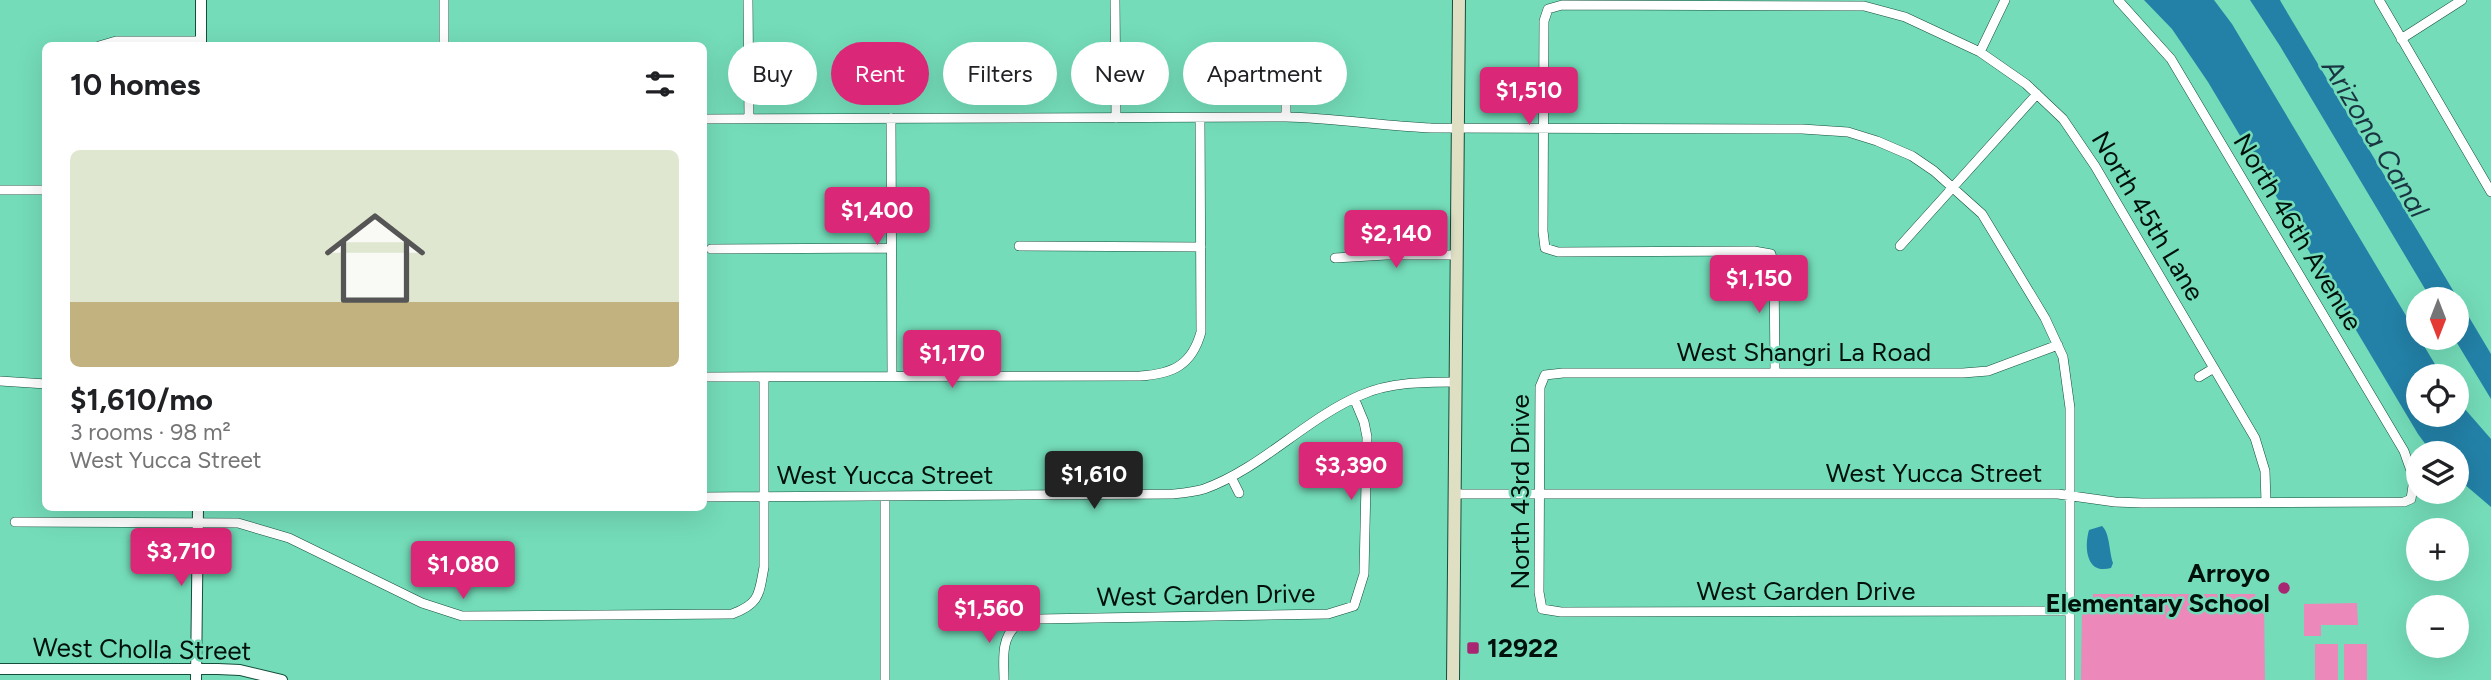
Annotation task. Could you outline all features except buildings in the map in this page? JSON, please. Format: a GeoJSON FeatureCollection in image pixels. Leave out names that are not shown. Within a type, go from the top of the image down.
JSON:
{"type":"FeatureCollection","features":[{"type":"Feature","properties":{"kind":"main road"},"geometry":{"type":"LineString","coordinates":[[1453,680],[1460,0]]}},
{"type":"Feature","properties":{"kind":"street"},"geometry":{"type":"LineString","coordinates":[[201,0],[201,42]]}},
{"type":"Feature","properties":{"kind":"street"},"geometry":{"type":"LineString","coordinates":[[444,0],[444,42]]}},
{"type":"Feature","properties":{"kind":"street"},"geometry":{"type":"LineString","coordinates":[[748,0],[749,119]]}},
{"type":"Feature","properties":{"kind":"street"},"geometry":{"type":"LineString","coordinates":[[1115,0],[1116,118]]}},
{"type":"Feature","properties":{"kind":"street"},"geometry":{"type":"LineString","coordinates":[[1979,52],[2005,0]]}},
{"type":"Feature","properties":{"kind":"street","name":"North 46th Avenue"},"geometry":{"type":"LineString","coordinates":[[2118,0],[2177,69],[2406,457]]}},
{"type":"Feature","properties":{"kind":"street"},"geometry":{"type":"LineString","coordinates":[[2379,0],[2491,192]]}},
{"type":"Feature","properties":{"kind":"street"},"geometry":{"type":"LineString","coordinates":[[2401,39],[2462,0]]}},
{"type":"Feature","properties":{"kind":"street","name":"North 45th Lane"},"geometry":{"type":"LineString","coordinates":[[1544,128],[1544,21],[1548,9],[1562,5],[1864,6],[1905,17],[1979,52],[2037,94],[2077,137],[2255,438],[2265,471],[2266,502]]}},
{"type":"Feature","properties":{"kind":"street"},"geometry":{"type":"LineString","coordinates":[[113,42],[158,42]]}},
{"type":"Feature","properties":{"kind":"street"},"geometry":{"type":"LineString","coordinates":[[1899,246],[2037,94]]}},
{"type":"Feature","properties":{"kind":"street"},"geometry":{"type":"LineString","coordinates":[[1286,105],[1286,117]]}},
{"type":"Feature","properties":{"kind":"street"},"geometry":{"type":"LineString","coordinates":[[707,119],[1286,117],[1328,118],[1384,126],[1458,128],[1802,128],[1848,132],[1877,141],[1912,156],[1953,186],[1982,214],[2045,318],[2058,345],[2068,384],[2070,408],[2070,680]]}},
{"type":"Feature","properties":{"kind":"street"},"geometry":{"type":"LineString","coordinates":[[891,118],[892,376]]}},
{"type":"Feature","properties":{"kind":"street"},"geometry":{"type":"LineString","coordinates":[[707,377],[1161,374],[1187,360],[1197,349],[1202,332],[1200,118]]}},
{"type":"Feature","properties":{"kind":"street"},"geometry":{"type":"LineString","coordinates":[[1544,128],[1545,248],[1558,252],[1754,251],[1771,254],[1774,266],[1775,373]]}},
{"type":"Feature","properties":{"kind":"street"},"geometry":{"type":"LineString","coordinates":[[0,190],[42,190]]}},
{"type":"Feature","properties":{"kind":"street"},"geometry":{"type":"LineString","coordinates":[[1019,246],[1201,247]]}},
{"type":"Feature","properties":{"kind":"street"},"geometry":{"type":"LineString","coordinates":[[711,249],[891,248]]}},
{"type":"Feature","properties":{"kind":"street"},"geometry":{"type":"LineString","coordinates":[[1335,258],[1457,255]]}},
{"type":"Feature","properties":{"kind":"street","name":"West Shangri La Road"},"geometry":{"type":"LineString","coordinates":[[1545,376],[1563,373],[1963,373],[1988,371],[2058,345]]}},
{"type":"Feature","properties":{"kind":"street"},"geometry":{"type":"LineString","coordinates":[[2199,377],[2214,368]]}},
{"type":"Feature","properties":{"kind":"street","name":"North 43rd Drive"},"geometry":{"type":"LineString","coordinates":[[1542,609],[1539,592],[1540,387],[1545,376]]}},
{"type":"Feature","properties":{"kind":"street"},"geometry":{"type":"LineString","coordinates":[[15,522],[238,523],[289,538],[422,603],[462,616],[732,614],[753,605],[760,592],[764,568],[764,377]]}},
{"type":"Feature","properties":{"kind":"street"},"geometry":{"type":"LineString","coordinates":[[0,382],[42,384]]}},
{"type":"Feature","properties":{"kind":"street","name":"West Yucca Street"},"geometry":{"type":"LineString","coordinates":[[707,497],[1158,496],[1202,490],[1231,477],[1354,398],[1407,384],[1456,382]]}},
{"type":"Feature","properties":{"kind":"street","name":"West Garden Drive"},"geometry":{"type":"LineString","coordinates":[[1004,680],[1004,645],[1017,625],[1039,618],[1328,614],[1354,606],[1364,574],[1367,437],[1354,398]]}},
{"type":"Feature","properties":{"kind":"street"},"geometry":{"type":"LineString","coordinates":[[1231,477],[1239,493]]}},
{"type":"Feature","properties":{"kind":"street","name":"West Yucca Street"},"geometry":{"type":"LineString","coordinates":[[1455,494],[2070,495],[2142,503],[2406,501]]}},
{"type":"Feature","properties":{"kind":"street"},"geometry":{"type":"LineString","coordinates":[[885,496],[885,680]]}},
{"type":"Feature","properties":{"kind":"street"},"geometry":{"type":"LineString","coordinates":[[196,674],[198,511]]}},
{"type":"Feature","properties":{"kind":"street","name":"West Garden Drive"},"geometry":{"type":"LineString","coordinates":[[1542,609],[1561,612],[2070,611]]}},
{"type":"Feature","properties":{"kind":"street","name":"West Cholla Street"},"geometry":{"type":"LineString","coordinates":[[0,669],[196,674],[240,670],[282,680]]}},
{"type":"Feature","properties":{"kind":"shaded area"},"geometry":{"type":"Polygon","coordinates":[[[2093,594],[2255,594],[2256,599],[2264,599],[2265,680],[2081,680],[2082,606],[2093,606],[2093,594]]]}},
{"type":"Feature","properties":{"kind":"shaded area"},"geometry":{"type":"Polygon","coordinates":[[[2357,603],[2358,625],[2321,625],[2321,636],[2304,636],[2304,604],[2357,603]]]}},
{"type":"Feature","properties":{"kind":"shaded area"},"geometry":{"type":"Polygon","coordinates":[[[2315,644],[2338,644],[2338,680],[2315,680],[2315,644]]]}},
{"type":"Feature","properties":{"kind":"shaded area"},"geometry":{"type":"Polygon","coordinates":[[[2344,644],[2367,644],[2367,680],[2344,680],[2344,644]]]}},
{"type":"Feature","properties":{"kind":"water"},"geometry":{"type":"Polygon","coordinates":[[[2144,0],[2214,0],[2232,24],[2406,316],[2406,350],[2426,350],[2435,364],[2406,364],[2406,414],[2208,82],[2172,29],[2144,0]]]}},
{"type":"Feature","properties":{"kind":"water"},"geometry":{"type":"Polygon","coordinates":[[[2250,0],[2280,0],[2451,287],[2424,287],[2250,0]]]}},
{"type":"Feature","properties":{"kind":"water"},"geometry":{"type":"Polygon","coordinates":[[[2469,317],[2491,354],[2491,399],[2461,350],[2469,350],[2469,317]]]}},
{"type":"Feature","properties":{"kind":"water"},"geometry":{"type":"Polygon","coordinates":[[[2469,414],[2491,439],[2491,507],[2469,488],[2469,441],[2423,441],[2414,427],[2469,427],[2469,414]]]}},
{"type":"Feature","properties":{"kind":"water"},"geometry":{"type":"Polygon","coordinates":[[[2102,526],[2108,538],[2113,563],[2111,568],[2103,569],[2092,564],[2087,551],[2089,530],[2102,526]]]}},
{"type":"Feature","properties":{"kind":"place","name":"Arroyo Elementary School"},"geometry":{"type":"Point","coordinates":[2284,588]}},
{"type":"Feature","properties":{"kind":"place","name":"12922"},"geometry":{"type":"Point","coordinates":[1473,648]}},
{"type":"Feature","properties":{"kind":"water label","name":"Arizona Canal"},"geometry":{"type":"Point","coordinates":[2376,138]}}]}
